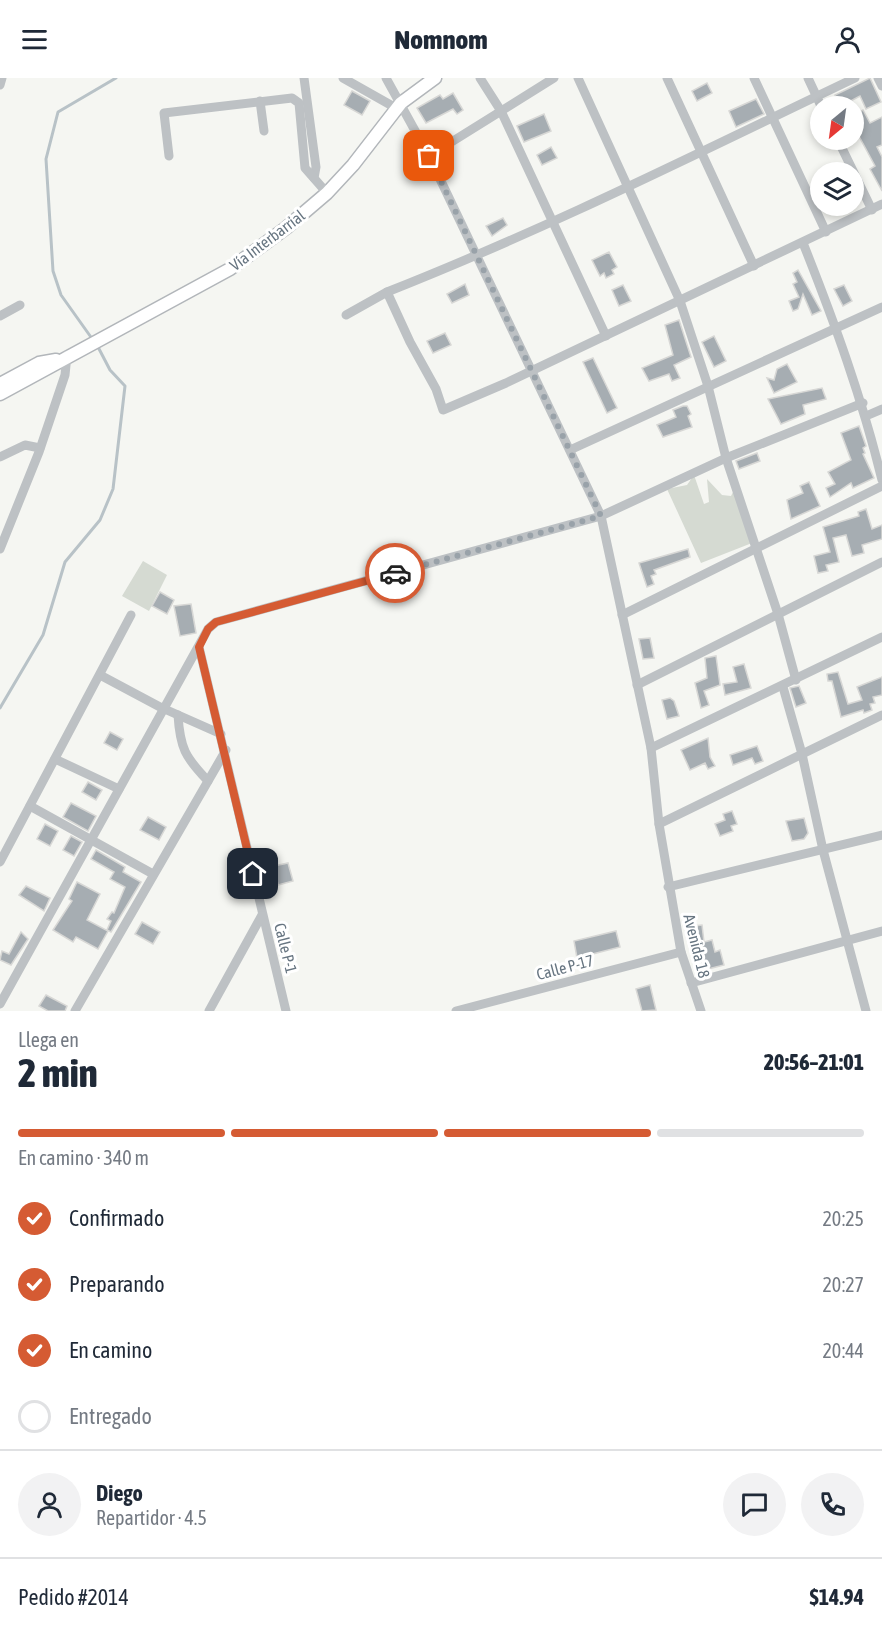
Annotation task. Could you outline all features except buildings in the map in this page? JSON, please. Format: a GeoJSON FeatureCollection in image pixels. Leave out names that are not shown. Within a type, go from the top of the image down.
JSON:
{"type":"FeatureCollection","features":[{"type":"Feature","properties":{"kind":"main road","name":"Vía Interbarrial"},"geometry":{"type":"LineString","coordinates":[[0,394],[230,269],[286,228],[327,193],[353,165],[398,105],[435,78]]}},
{"type":"Feature","properties":{"kind":"main road","name":"Vía Interbarrial"},"geometry":{"type":"LineString","coordinates":[[0,384],[39,363],[68,355]]}},
{"type":"Feature","properties":{"kind":"street"},"geometry":{"type":"LineString","coordinates":[[0,85],[2,78]]}},
{"type":"Feature","properties":{"kind":"street"},"geometry":{"type":"LineString","coordinates":[[304,78],[316,166],[314,178]]}},
{"type":"Feature","properties":{"kind":"street"},"geometry":{"type":"LineString","coordinates":[[343,78],[398,105]]}},
{"type":"Feature","properties":{"kind":"street","name":"Avenida 18"},"geometry":{"type":"LineString","coordinates":[[386,78],[398,105],[429,156],[601,516],[651,748],[668,887],[681,952],[701,1011]]}},
{"type":"Feature","properties":{"kind":"street"},"geometry":{"type":"LineString","coordinates":[[480,78],[501,111],[606,336]]}},
{"type":"Feature","properties":{"kind":"street"},"geometry":{"type":"LineString","coordinates":[[429,156],[554,78]]}},
{"type":"Feature","properties":{"kind":"street"},"geometry":{"type":"LineString","coordinates":[[578,78],[680,301],[708,386],[726,458],[778,614],[796,680]]}},
{"type":"Feature","properties":{"kind":"street"},"geometry":{"type":"LineString","coordinates":[[667,78],[754,266]]}},
{"type":"Feature","properties":{"kind":"street"},"geometry":{"type":"LineString","coordinates":[[754,78],[826,232]]}},
{"type":"Feature","properties":{"kind":"street"},"geometry":{"type":"LineString","coordinates":[[808,78],[816,96],[855,78]]}},
{"type":"Feature","properties":{"kind":"street"},"geometry":{"type":"LineString","coordinates":[[878,78],[882,86]]}},
{"type":"Feature","properties":{"kind":"street"},"geometry":{"type":"LineString","coordinates":[[169,156],[164,113],[288,98],[297,101],[304,163],[327,193]]}},
{"type":"Feature","properties":{"kind":"street"},"geometry":{"type":"LineString","coordinates":[[346,315],[387,292],[478,256],[553,222],[702,153],[810,99]]}},
{"type":"Feature","properties":{"kind":"street"},"geometry":{"type":"LineString","coordinates":[[260,101],[264,131]]}},
{"type":"Feature","properties":{"kind":"street"},"geometry":{"type":"LineString","coordinates":[[843,150],[872,210]]}},
{"type":"Feature","properties":{"kind":"street"},"geometry":{"type":"LineString","coordinates":[[387,292],[410,342],[436,389],[443,410],[606,336],[882,204]]}},
{"type":"Feature","properties":{"kind":"street"},"geometry":{"type":"LineString","coordinates":[[802,243],[837,327],[863,404],[882,480]]}},
{"type":"Feature","properties":{"kind":"street"},"geometry":{"type":"LineString","coordinates":[[0,316],[20,305]]}},
{"type":"Feature","properties":{"kind":"street"},"geometry":{"type":"LineString","coordinates":[[570,450],[882,307]]}},
{"type":"Feature","properties":{"kind":"street"},"geometry":{"type":"LineString","coordinates":[[0,547],[40,448],[66,375],[68,355]]}},
{"type":"Feature","properties":{"kind":"street"},"geometry":{"type":"LineString","coordinates":[[0,1004],[208,629],[216,622],[601,516],[726,458],[863,404]]}},
{"type":"Feature","properties":{"kind":"street"},"geometry":{"type":"LineString","coordinates":[[866,416],[882,409]]}},
{"type":"Feature","properties":{"kind":"street"},"geometry":{"type":"LineString","coordinates":[[0,457],[25,445],[40,448]]}},
{"type":"Feature","properties":{"kind":"street"},"geometry":{"type":"LineString","coordinates":[[622,615],[882,486]]}},
{"type":"Feature","properties":{"kind":"street"},"geometry":{"type":"LineString","coordinates":[[637,685],[665,674],[882,562]]}},
{"type":"Feature","properties":{"kind":"street"},"geometry":{"type":"LineString","coordinates":[[0,862],[131,615]]}},
{"type":"Feature","properties":{"kind":"street"},"geometry":{"type":"LineString","coordinates":[[651,748],[783,687],[882,637]]}},
{"type":"Feature","properties":{"kind":"street","name":"Calle P-1"},"geometry":{"type":"LineString","coordinates":[[199,647],[226,750],[262,915],[286,1011]]}},
{"type":"Feature","properties":{"kind":"street"},"geometry":{"type":"LineString","coordinates":[[100,675],[164,709],[221,734]]}},
{"type":"Feature","properties":{"kind":"street"},"geometry":{"type":"LineString","coordinates":[[783,687],[866,1011]]}},
{"type":"Feature","properties":{"kind":"street"},"geometry":{"type":"LineString","coordinates":[[178,715],[180,744],[191,763],[208,781]]}},
{"type":"Feature","properties":{"kind":"street"},"geometry":{"type":"LineString","coordinates":[[659,824],[882,715]]}},
{"type":"Feature","properties":{"kind":"street"},"geometry":{"type":"LineString","coordinates":[[75,1011],[226,750]]}},
{"type":"Feature","properties":{"kind":"street"},"geometry":{"type":"LineString","coordinates":[[55,759],[119,789]]}},
{"type":"Feature","properties":{"kind":"street"},"geometry":{"type":"LineString","coordinates":[[30,806],[153,874]]}},
{"type":"Feature","properties":{"kind":"street"},"geometry":{"type":"LineString","coordinates":[[668,887],[882,835]]}},
{"type":"Feature","properties":{"kind":"street"},"geometry":{"type":"LineString","coordinates":[[209,1011],[262,915]]}},
{"type":"Feature","properties":{"kind":"street"},"geometry":{"type":"LineString","coordinates":[[690,983],[882,931]]}},
{"type":"Feature","properties":{"kind":"street","name":"Calle P-17"},"geometry":{"type":"LineString","coordinates":[[456,1011],[482,1008],[681,952]]}},
{"type":"Feature","properties":{"kind":"shaded area"},"geometry":{"type":"Polygon","coordinates":[[[694,475],[704,504],[709,502],[707,479],[722,495],[731,496],[734,490],[752,543],[701,563],[667,489],[687,485],[694,475]]]}},
{"type":"Feature","properties":{"kind":"shaded area"},"geometry":{"type":"Polygon","coordinates":[[[143,561],[167,575],[149,611],[122,596],[143,561]]]}},
{"type":"Feature","properties":{"kind":"waterway"},"geometry":{"type":"LineString","coordinates":[[93,340],[61,295],[53,271],[46,159],[58,112],[116,78]]}},
{"type":"Feature","properties":{"kind":"waterway"},"geometry":{"type":"LineString","coordinates":[[0,708],[43,635],[65,562],[100,520],[113,489],[125,386],[110,370],[97,345]]}},
{"type":"Feature","properties":{"kind":"way so far"},"geometry":{"type":"LineString","coordinates":[[395,573],[601,516],[429,156]]}},
{"type":"Feature","properties":{"kind":"route"},"geometry":{"type":"LineString","coordinates":[[253,874],[226,750],[199,647],[208,629],[216,622],[395,573]]}}]}
